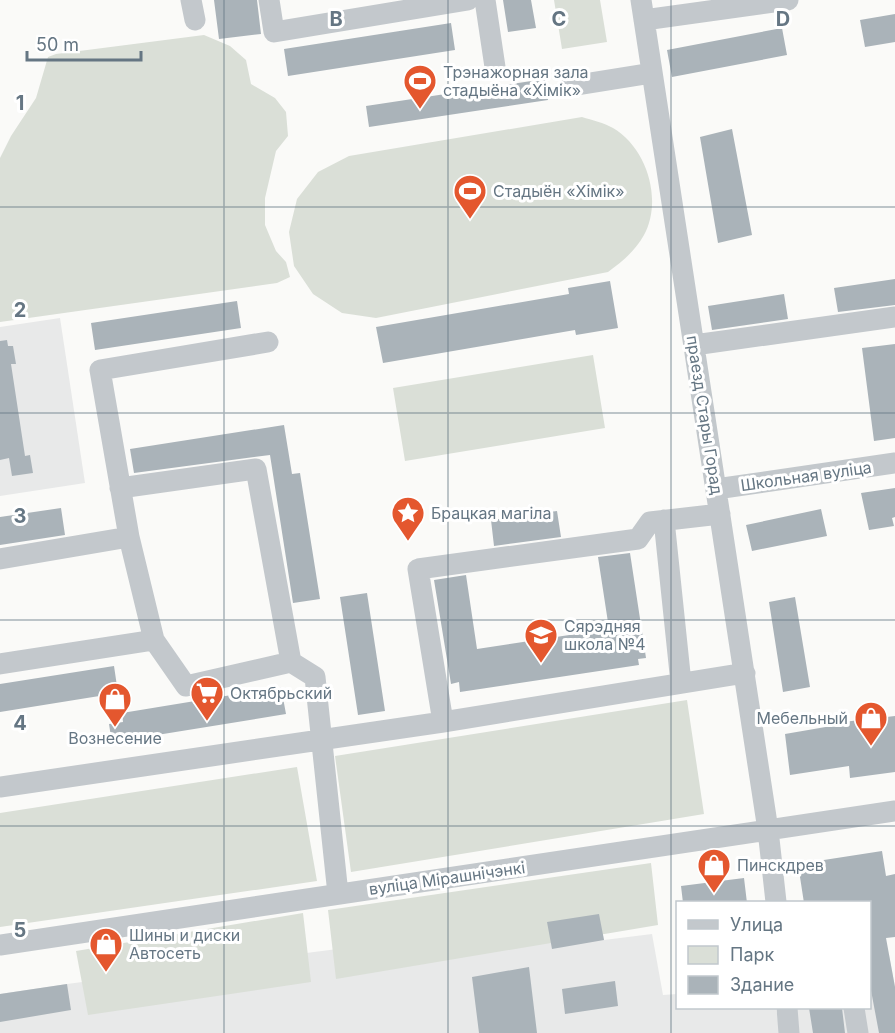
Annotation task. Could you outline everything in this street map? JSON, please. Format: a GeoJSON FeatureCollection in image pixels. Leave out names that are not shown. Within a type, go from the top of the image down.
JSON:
{"type":"FeatureCollection","features":[{"type":"Feature","properties":{"kind":"street"},"geometry":{"type":"LineString","coordinates":[[269,0],[274,32],[468,0]]}},
{"type":"Feature","properties":{"kind":"street"},"geometry":{"type":"LineString","coordinates":[[484,0],[495,67]]}},
{"type":"Feature","properties":{"kind":"street"},"geometry":{"type":"LineString","coordinates":[[643,10],[788,0]]}},
{"type":"Feature","properties":{"kind":"street","name":"праезд Стары Горад"},"geometry":{"type":"LineString","coordinates":[[643,10],[745,673],[776,901]]}},
{"type":"Feature","properties":{"kind":"street"},"geometry":{"type":"LineString","coordinates":[[571,86],[652,73]]}},
{"type":"Feature","properties":{"kind":"street"},"geometry":{"type":"LineString","coordinates":[[694,345],[895,317]]}},
{"type":"Feature","properties":{"kind":"street"},"geometry":{"type":"LineString","coordinates":[[268,342],[100,370],[129,537],[154,640],[186,686],[291,662],[315,677],[338,894]]}},
{"type":"Feature","properties":{"kind":"street","name":"Школьная вуліца"},"geometry":{"type":"LineString","coordinates":[[716,489],[895,463]]}},
{"type":"Feature","properties":{"kind":"street"},"geometry":{"type":"LineString","coordinates":[[120,488],[256,469],[291,662]]}},
{"type":"Feature","properties":{"kind":"street"},"geometry":{"type":"LineString","coordinates":[[443,722],[418,569],[638,539],[650,522],[720,513]]}},
{"type":"Feature","properties":{"kind":"street"},"geometry":{"type":"LineString","coordinates":[[664,520],[681,683]]}},
{"type":"Feature","properties":{"kind":"street"},"geometry":{"type":"LineString","coordinates":[[0,559],[129,537]]}},
{"type":"Feature","properties":{"kind":"street"},"geometry":{"type":"LineString","coordinates":[[0,664],[154,640]]}},
{"type":"Feature","properties":{"kind":"street"},"geometry":{"type":"LineString","coordinates":[[0,787],[443,722],[745,673]]}},
{"type":"Feature","properties":{"kind":"street","name":"вуліца Мірашнічэнкі"},"geometry":{"type":"LineString","coordinates":[[0,945],[895,811]]}},
{"type":"Feature","properties":{"kind":"street"},"geometry":{"type":"LineString","coordinates":[[787,1009],[789,1033]]}},
{"type":"Feature","properties":{"kind":"street"},"geometry":{"type":"LineString","coordinates":[[854,1009],[858,1033]]}},
{"type":"Feature","properties":{"kind":"shaded area"},"geometry":{"type":"Polygon","coordinates":[[[60,318],[85,483],[0,496],[0,327],[60,318]]]}},
{"type":"Feature","properties":{"kind":"shaded area"},"geometry":{"type":"Polygon","coordinates":[[[599,913],[604,940],[652,934],[663,995],[676,994],[676,1009],[776,1009],[780,1033],[0,1033],[0,994],[547,922],[599,913]]]}},
{"type":"Feature","properties":{"kind":"shaded area"},"geometry":{"type":"Polygon","coordinates":[[[889,955],[895,987],[895,1033],[798,1033],[793,1009],[871,1009],[871,958],[889,955]]]}},
{"type":"Feature","properties":{"kind":"green space"},"geometry":{"type":"Polygon","coordinates":[[[554,0],[600,0],[607,42],[562,49],[554,0]]]}},
{"type":"Feature","properties":{"kind":"green space"},"geometry":{"type":"Polygon","coordinates":[[[204,35],[230,46],[246,60],[251,84],[275,98],[286,112],[288,136],[276,151],[265,198],[265,225],[276,251],[286,262],[290,277],[277,283],[0,322],[0,158],[11,136],[36,98],[48,57],[56,54],[204,35]]]}},
{"type":"Feature","properties":{"kind":"green space","name":"Стадыён «Хімік»"},"geometry":{"type":"Polygon","coordinates":[[[582,117],[609,126],[625,137],[643,161],[652,191],[650,221],[644,235],[637,246],[608,272],[376,318],[342,313],[313,294],[294,266],[289,232],[297,199],[318,172],[349,156],[582,117]]]}},
{"type":"Feature","properties":{"kind":"green space"},"geometry":{"type":"Polygon","coordinates":[[[593,355],[605,428],[405,461],[393,388],[593,355]]]}},
{"type":"Feature","properties":{"kind":"green space"},"geometry":{"type":"Polygon","coordinates":[[[687,700],[704,814],[351,872],[335,756],[687,700]]]}},
{"type":"Feature","properties":{"kind":"green space"},"geometry":{"type":"Polygon","coordinates":[[[297,767],[317,881],[0,927],[0,813],[297,767]]]}},
{"type":"Feature","properties":{"kind":"green space"},"geometry":{"type":"Polygon","coordinates":[[[651,863],[658,925],[336,979],[328,910],[651,863]]]}},
{"type":"Feature","properties":{"kind":"green space"},"geometry":{"type":"Polygon","coordinates":[[[303,913],[311,982],[88,1015],[76,951],[303,913]]]}},
{"type":"Feature","properties":{"kind":"building"},"geometry":{"type":"Polygon","coordinates":[[[214,0],[257,0],[261,34],[219,39],[214,0]]]}},
{"type":"Feature","properties":{"kind":"building"},"geometry":{"type":"Polygon","coordinates":[[[503,0],[531,0],[536,28],[508,32],[503,0]]]}},
{"type":"Feature","properties":{"kind":"building"},"geometry":{"type":"Polygon","coordinates":[[[895,14],[895,42],[865,47],[860,20],[895,14]]]}},
{"type":"Feature","properties":{"kind":"building"},"geometry":{"type":"Polygon","coordinates":[[[451,23],[455,50],[288,76],[284,49],[451,23]]]}},
{"type":"Feature","properties":{"kind":"building"},"geometry":{"type":"Polygon","coordinates":[[[782,28],[787,55],[672,77],[667,50],[782,28]]]}},
{"type":"Feature","properties":{"kind":"building"},"geometry":{"type":"Polygon","coordinates":[[[545,79],[548,100],[369,127],[366,106],[545,79]]]}},
{"type":"Feature","properties":{"kind":"building"},"geometry":{"type":"Polygon","coordinates":[[[732,129],[752,235],[718,243],[700,137],[732,129]]]}},
{"type":"Feature","properties":{"kind":"building"},"geometry":{"type":"Polygon","coordinates":[[[895,279],[895,305],[838,312],[834,288],[895,279]]]}},
{"type":"Feature","properties":{"kind":"building"},"geometry":{"type":"Polygon","coordinates":[[[610,281],[618,328],[576,335],[575,330],[383,363],[376,327],[569,294],[568,288],[610,281]]]}},
{"type":"Feature","properties":{"kind":"building"},"geometry":{"type":"Polygon","coordinates":[[[784,294],[788,319],[712,330],[708,306],[784,294]]]}},
{"type":"Feature","properties":{"kind":"building"},"geometry":{"type":"Polygon","coordinates":[[[237,301],[241,328],[95,350],[91,323],[237,301]]]}},
{"type":"Feature","properties":{"kind":"building"},"geometry":{"type":"Polygon","coordinates":[[[7,340],[8,346],[13,346],[16,364],[11,364],[25,456],[30,455],[33,473],[12,476],[9,458],[0,460],[0,341],[7,340]]]}},
{"type":"Feature","properties":{"kind":"building"},"geometry":{"type":"Polygon","coordinates":[[[895,344],[895,438],[874,441],[862,348],[895,344]]]}},
{"type":"Feature","properties":{"kind":"building"},"geometry":{"type":"Polygon","coordinates":[[[284,425],[292,474],[300,473],[320,599],[293,603],[270,455],[134,473],[130,449],[284,425]]]}},
{"type":"Feature","properties":{"kind":"building"},"geometry":{"type":"Polygon","coordinates":[[[895,488],[895,517],[892,518],[894,526],[869,530],[861,493],[895,488]]]}},
{"type":"Feature","properties":{"kind":"building"},"geometry":{"type":"Polygon","coordinates":[[[61,508],[65,535],[0,545],[0,517],[61,508]]]}},
{"type":"Feature","properties":{"kind":"building"},"geometry":{"type":"Polygon","coordinates":[[[821,509],[827,536],[752,551],[746,525],[821,509]]]}},
{"type":"Feature","properties":{"kind":"building"},"geometry":{"type":"Polygon","coordinates":[[[557,511],[561,537],[494,546],[491,520],[557,511]]]}},
{"type":"Feature","properties":{"kind":"building"},"geometry":{"type":"Polygon","coordinates":[[[630,553],[646,658],[638,659],[639,665],[460,692],[459,682],[451,684],[434,580],[466,575],[477,649],[609,629],[598,557],[630,553]]]}},
{"type":"Feature","properties":{"kind":"building"},"geometry":{"type":"Polygon","coordinates":[[[367,593],[385,711],[358,715],[340,597],[367,593]]]}},
{"type":"Feature","properties":{"kind":"building"},"geometry":{"type":"Polygon","coordinates":[[[795,597],[810,687],[783,692],[769,602],[795,597]]]}},
{"type":"Feature","properties":{"kind":"building"},"geometry":{"type":"Polygon","coordinates":[[[114,666],[118,693],[0,712],[0,684],[114,666]]]}},
{"type":"Feature","properties":{"kind":"building"},"geometry":{"type":"Polygon","coordinates":[[[281,687],[286,714],[126,740],[125,735],[111,737],[109,724],[123,722],[122,713],[281,687]]]}},
{"type":"Feature","properties":{"kind":"building"},"geometry":{"type":"Polygon","coordinates":[[[895,716],[895,772],[850,778],[849,766],[790,775],[785,734],[843,724],[843,722],[895,716]]]}},
{"type":"Feature","properties":{"kind":"building"},"geometry":{"type":"Polygon","coordinates":[[[882,851],[886,876],[895,874],[895,937],[886,938],[895,987],[895,1033],[879,1033],[871,990],[871,901],[804,901],[798,864],[882,851]]]}},
{"type":"Feature","properties":{"kind":"building","name":"Пинскдрев"},"geometry":{"type":"Polygon","coordinates":[[[744,878],[747,901],[683,901],[681,886],[744,878]]]}},
{"type":"Feature","properties":{"kind":"building"},"geometry":{"type":"Polygon","coordinates":[[[599,914],[604,940],[552,949],[547,922],[599,914]]]}},
{"type":"Feature","properties":{"kind":"building"},"geometry":{"type":"Polygon","coordinates":[[[529,967],[537,1033],[479,1033],[472,977],[529,967]]]}},
{"type":"Feature","properties":{"kind":"building"},"geometry":{"type":"Polygon","coordinates":[[[615,981],[618,1006],[565,1014],[562,989],[615,981]]]}},
{"type":"Feature","properties":{"kind":"building"},"geometry":{"type":"Polygon","coordinates":[[[67,984],[71,1010],[0,1022],[0,994],[67,984]]]}},
{"type":"Feature","properties":{"kind":"building"},"geometry":{"type":"Polygon","coordinates":[[[809,1009],[842,1009],[845,1033],[813,1033],[809,1009]]]}},
{"type":"Feature","properties":{"kind":"place","name":"Трэнажорная зала стадыёна «Хімік»"},"geometry":{"type":"Point","coordinates":[420,110]}},
{"type":"Feature","properties":{"kind":"place","name":"Стадыён «Хімік»"},"geometry":{"type":"Point","coordinates":[470,220]}},
{"type":"Feature","properties":{"kind":"place","name":"Брацкая магіла"},"geometry":{"type":"Point","coordinates":[408,542]}},
{"type":"Feature","properties":{"kind":"place","name":"Сярэдняя школа №4"},"geometry":{"type":"Point","coordinates":[541,664]}},
{"type":"Feature","properties":{"kind":"place","name":"Октябрьский"},"geometry":{"type":"Point","coordinates":[207,722]}},
{"type":"Feature","properties":{"kind":"place","name":"Вознесение"},"geometry":{"type":"Point","coordinates":[115,728]}},
{"type":"Feature","properties":{"kind":"place","name":"Мебельный"},"geometry":{"type":"Point","coordinates":[871,747]}},
{"type":"Feature","properties":{"kind":"place","name":"Пинскдрев"},"geometry":{"type":"Point","coordinates":[714,894]}},
{"type":"Feature","properties":{"kind":"place","name":"Шины и диски Автосеть"},"geometry":{"type":"Point","coordinates":[106,973]}}]}
